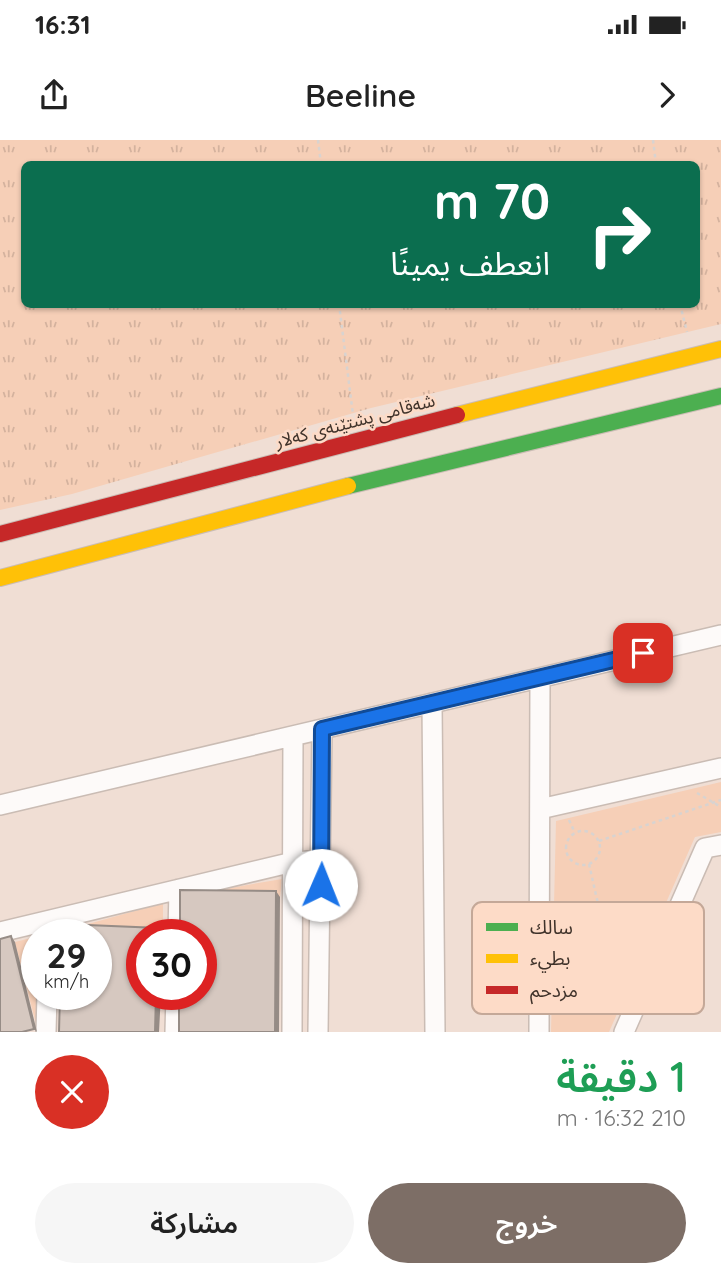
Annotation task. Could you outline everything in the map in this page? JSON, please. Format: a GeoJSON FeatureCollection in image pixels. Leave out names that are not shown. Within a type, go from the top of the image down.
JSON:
{"type":"FeatureCollection","features":[{"type":"Feature","properties":{"kind":"highway","name":"شەقامی پشتێنەی کەلار"},"geometry":{"type":"LineString","coordinates":[[0,534],[356,440],[721,349]]}},
{"type":"Feature","properties":{"kind":"highway"},"geometry":{"type":"LineString","coordinates":[[0,578],[324,492],[721,396]]}},
{"type":"Feature","properties":{"kind":"street"},"geometry":{"type":"LineString","coordinates":[[0,804],[721,635]]}},
{"type":"Feature","properties":{"kind":"street"},"geometry":{"type":"LineString","coordinates":[[539,902],[540,678]]}},
{"type":"Feature","properties":{"kind":"street"},"geometry":{"type":"LineString","coordinates":[[432,703],[435,1032]]}},
{"type":"Feature","properties":{"kind":"street"},"geometry":{"type":"LineString","coordinates":[[318,1032],[322,729]]}},
{"type":"Feature","properties":{"kind":"street"},"geometry":{"type":"LineString","coordinates":[[292,1032],[293,736]]}},
{"type":"Feature","properties":{"kind":"street"},"geometry":{"type":"LineString","coordinates":[[540,809],[721,768]]}},
{"type":"Feature","properties":{"kind":"street"},"geometry":{"type":"LineString","coordinates":[[681,902],[705,848],[721,845]]}},
{"type":"Feature","properties":{"kind":"street"},"geometry":{"type":"LineString","coordinates":[[76,919],[179,889],[293,862],[322,860]]}},
{"type":"Feature","properties":{"kind":"street"},"geometry":{"type":"LineString","coordinates":[[178,919],[179,889]]}},
{"type":"Feature","properties":{"kind":"street"},"geometry":{"type":"LineString","coordinates":[[0,932],[21,930]]}},
{"type":"Feature","properties":{"kind":"street"},"geometry":{"type":"LineString","coordinates":[[46,1032],[47,1010]]}},
{"type":"Feature","properties":{"kind":"street"},"geometry":{"type":"LineString","coordinates":[[176,1010],[176,1032]]}},
{"type":"Feature","properties":{"kind":"street"},"geometry":{"type":"LineString","coordinates":[[624,1032],[632,1014]]}},
{"type":"Feature","properties":{"kind":"path"},"geometry":{"type":"LineString","coordinates":[[318,140],[321,161]]}},
{"type":"Feature","properties":{"kind":"path"},"geometry":{"type":"LineString","coordinates":[[653,140],[656,161]]}},
{"type":"Feature","properties":{"kind":"path"},"geometry":{"type":"LineString","coordinates":[[340,308],[356,440]]}},
{"type":"Feature","properties":{"kind":"path"},"geometry":{"type":"LineString","coordinates":[[681,308],[692,356]]}},
{"type":"Feature","properties":{"kind":"path"},"geometry":{"type":"LineString","coordinates":[[673,779],[721,807]]}},
{"type":"Feature","properties":{"kind":"path"},"geometry":{"type":"LineString","coordinates":[[599,841],[721,800]]}},
{"type":"Feature","properties":{"kind":"path"},"geometry":{"type":"LineString","coordinates":[[580,831],[591,833],[599,841],[598,857],[589,864],[572,861],[566,852],[567,841],[580,831]]}},
{"type":"Feature","properties":{"kind":"path"},"geometry":{"type":"LineString","coordinates":[[589,864],[598,902]]}},
{"type":"Feature","properties":{"kind":"path"},"geometry":{"type":"LineString","coordinates":[[538,1030],[549,1014]]}},
{"type":"Feature","properties":{"kind":"green space"},"geometry":{"type":"Polygon","coordinates":[[[0,140],[721,140],[721,324],[371,408],[72,494],[0,510],[0,140]]]}},
{"type":"Feature","properties":{"kind":"green space"},"geometry":{"type":"Polygon","coordinates":[[[721,782],[721,832],[695,837],[666,902],[554,902],[556,821],[721,782]]]}},
{"type":"Feature","properties":{"kind":"green space"},"geometry":{"type":"Polygon","coordinates":[[[282,879],[280,897],[184,896],[282,879]]]}},
{"type":"Feature","properties":{"kind":"green space"},"geometry":{"type":"Polygon","coordinates":[[[163,903],[163,919],[126,919],[126,932],[112,931],[112,919],[106,919],[163,903]]]}},
{"type":"Feature","properties":{"kind":"green space"},"geometry":{"type":"Polygon","coordinates":[[[21,940],[21,965],[15,942],[21,940]]]}},
{"type":"Feature","properties":{"kind":"green space"},"geometry":{"type":"Polygon","coordinates":[[[32,1010],[37,1010],[38,1032],[32,1010]]]}},
{"type":"Feature","properties":{"kind":"green space"},"geometry":{"type":"Polygon","coordinates":[[[551,1014],[617,1014],[609,1032],[551,1032],[551,1014]]]}},
{"type":"Feature","properties":{"kind":"building"},"geometry":{"type":"Polygon","coordinates":[[[180,890],[276,891],[275,1032],[179,1032],[179,1010],[217,1010],[217,919],[180,919],[180,890]]]}},
{"type":"Feature","properties":{"kind":"building"},"geometry":{"type":"Polygon","coordinates":[[[112,926],[126,927],[126,1010],[156,1010],[155,1032],[59,1032],[60,1010],[112,1010],[112,926]]]}},
{"type":"Feature","properties":{"kind":"building"},"geometry":{"type":"Polygon","coordinates":[[[11,936],[21,976],[21,1010],[29,1010],[34,1029],[0,1032],[0,939],[11,936]]]}},
{"type":"Feature","properties":{"kind":"traffic: fast"},"geometry":{"type":"LineString","coordinates":[[348,486],[721,396]]}},
{"type":"Feature","properties":{"kind":"traffic: slow"},"geometry":{"type":"LineString","coordinates":[[457,415],[721,349]]}},
{"type":"Feature","properties":{"kind":"traffic: slow"},"geometry":{"type":"LineString","coordinates":[[0,578],[348,486]]}},
{"type":"Feature","properties":{"kind":"traffic: jam"},"geometry":{"type":"LineString","coordinates":[[0,534],[457,415]]}},
{"type":"Feature","properties":{"kind":"route"},"geometry":{"type":"LineString","coordinates":[[321,885],[322,729],[643,653]]}}]}
